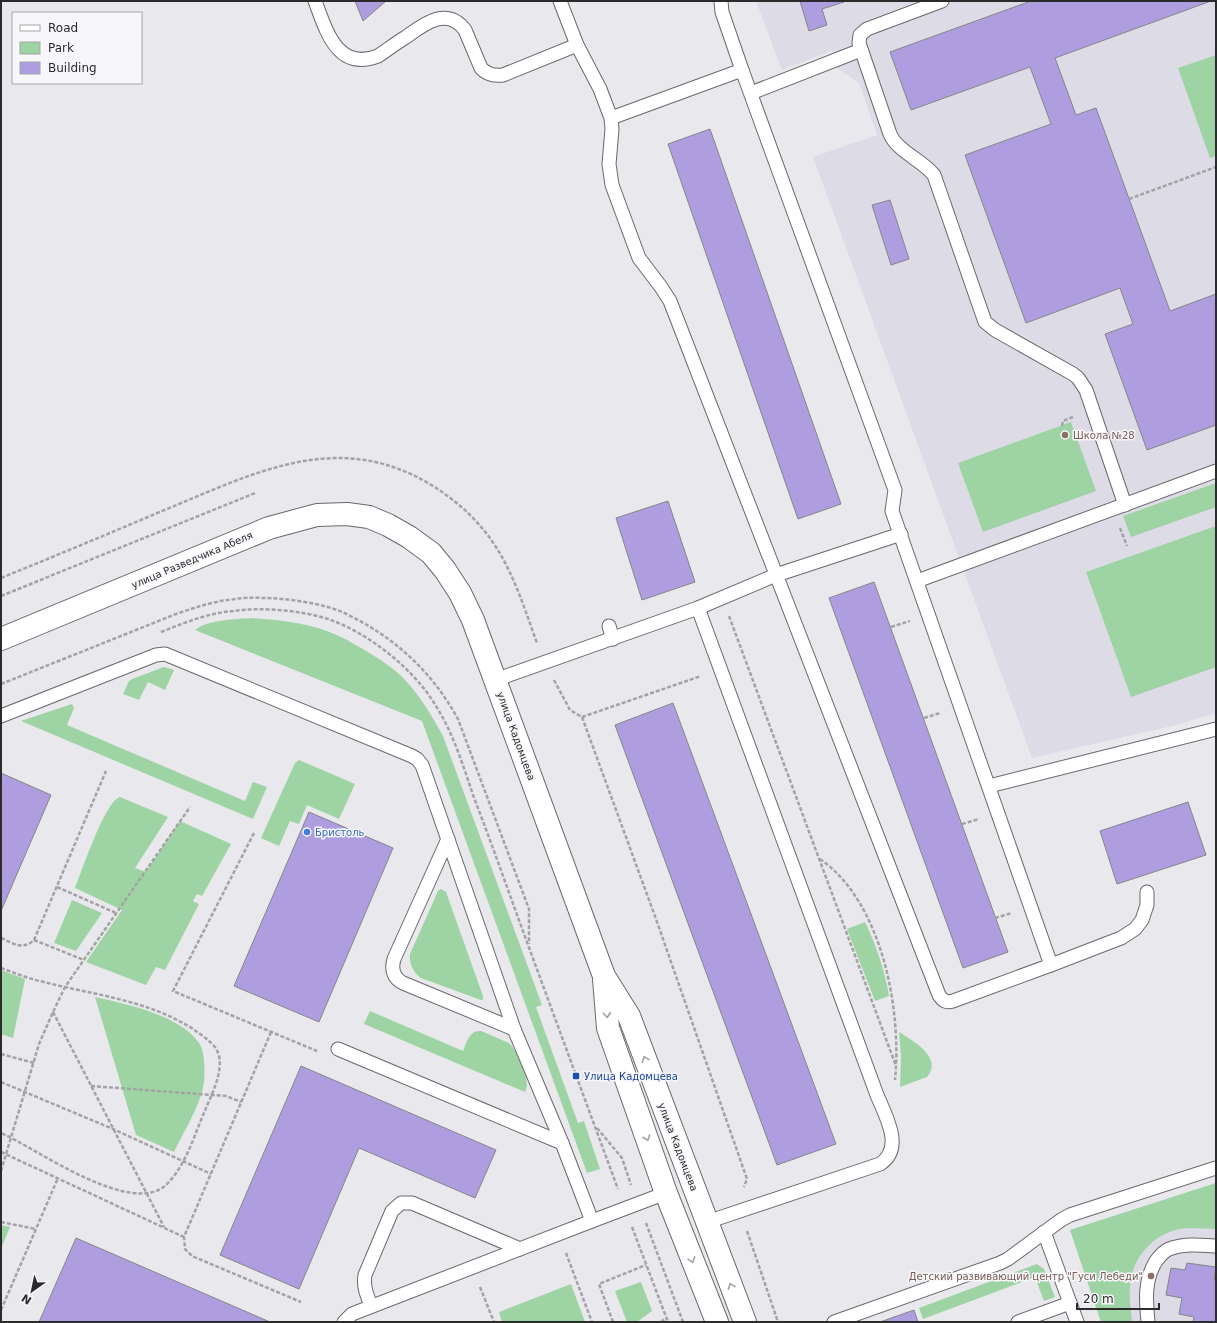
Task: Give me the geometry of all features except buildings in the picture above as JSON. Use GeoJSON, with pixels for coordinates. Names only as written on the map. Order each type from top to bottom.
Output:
{"type":"FeatureCollection","features":[{"type":"Feature","properties":{"kind":"street","name":"улица Разведчика Абеля"},"geometry":{"type":"LineString","coordinates":[[1,640],[269,528],[317,515],[347,514],[369,517],[388,525]]}},
{"type":"Feature","properties":{"kind":"street","name":"улица Кадомцева"},"geometry":{"type":"LineString","coordinates":[[388,525],[409,537],[431,553],[445,570],[460,593],[473,620],[604,976],[629,1016],[744,1322]]}},
{"type":"Feature","properties":{"kind":"street","name":"улица Кадомцева"},"geometry":{"type":"LineString","coordinates":[[604,976],[608,1028],[666,1193],[717,1322]]}},
{"type":"Feature","properties":{"kind":"lane"},"geometry":{"type":"LineString","coordinates":[[315,1],[333,44],[339,51],[358,60],[369,60],[378,56],[424,24],[437,18],[446,19],[461,25],[465,30],[481,68],[485,72],[498,76],[578,45]]}},
{"type":"Feature","properties":{"kind":"lane"},"geometry":{"type":"LineString","coordinates":[[560,1],[611,118],[612,129],[609,164],[612,184],[639,258],[662,287],[670,301],[939,995],[943,1000],[948,1002],[953,1001],[1121,938],[1135,929],[1142,920],[1147,905],[1147,892]]}},
{"type":"Feature","properties":{"kind":"lane"},"geometry":{"type":"LineString","coordinates":[[721,1],[722,12],[750,93],[894,490],[892,511],[1051,965]]}},
{"type":"Feature","properties":{"kind":"lane"},"geometry":{"type":"LineString","coordinates":[[942,1],[863,31],[858,39],[893,141],[931,171],[937,181],[985,322],[995,330],[1078,378],[1086,390],[1125,504]]}},
{"type":"Feature","properties":{"kind":"lane"},"geometry":{"type":"LineString","coordinates":[[750,93],[861,50]]}},
{"type":"Feature","properties":{"kind":"lane"},"geometry":{"type":"LineString","coordinates":[[611,118],[742,70]]}},
{"type":"Feature","properties":{"kind":"lane"},"geometry":{"type":"LineString","coordinates":[[917,581],[1216,471]]}},
{"type":"Feature","properties":{"kind":"lane"},"geometry":{"type":"LineString","coordinates":[[495,680],[698,608],[776,575],[900,534]]}},
{"type":"Feature","properties":{"kind":"lane"},"geometry":{"type":"LineString","coordinates":[[698,608],[878,1095],[893,1140],[890,1154],[886,1160],[880,1164],[707,1222]]}},
{"type":"Feature","properties":{"kind":"lane"},"geometry":{"type":"LineString","coordinates":[[609,626],[613,639]]}},
{"type":"Feature","properties":{"kind":"lane"},"geometry":{"type":"LineString","coordinates":[[1,716],[156,655],[165,654],[417,759],[422,765],[514,1029],[592,1221]]}},
{"type":"Feature","properties":{"kind":"lane"},"geometry":{"type":"LineString","coordinates":[[989,786],[1216,729]]}},
{"type":"Feature","properties":{"kind":"lane"},"geometry":{"type":"LineString","coordinates":[[448,839],[394,959],[392,971],[398,981],[514,1029]]}},
{"type":"Feature","properties":{"kind":"lane"},"geometry":{"type":"LineString","coordinates":[[338,1049],[562,1144]]}},
{"type":"Feature","properties":{"kind":"lane"},"geometry":{"type":"LineString","coordinates":[[834,1322],[1000,1263],[1008,1259],[1070,1214],[1216,1168]]}},
{"type":"Feature","properties":{"kind":"lane"},"geometry":{"type":"LineString","coordinates":[[344,1322],[352,1314],[666,1193]]}},
{"type":"Feature","properties":{"kind":"lane"},"geometry":{"type":"LineString","coordinates":[[372,1306],[365,1290],[365,1275],[392,1211],[401,1203],[412,1203],[520,1249]]}},
{"type":"Feature","properties":{"kind":"lane"},"geometry":{"type":"LineString","coordinates":[[1044,1232],[1077,1322]]}},
{"type":"Feature","properties":{"kind":"lane"},"geometry":{"type":"LineString","coordinates":[[1148,1322],[1146,1295],[1149,1277],[1153,1266],[1159,1257],[1168,1249],[1178,1246],[1216,1246]]}},
{"type":"Feature","properties":{"kind":"lane"},"geometry":{"type":"LineString","coordinates":[[1018,1322],[1070,1303]]}},
{"type":"Feature","properties":{"kind":"path"},"geometry":{"type":"LineString","coordinates":[[1129,199],[1216,167]]}},
{"type":"Feature","properties":{"kind":"path"},"geometry":{"type":"LineString","coordinates":[[1,596],[254,492]]}},
{"type":"Feature","properties":{"kind":"path"},"geometry":{"type":"LineString","coordinates":[[722,598],[896,1066]]}},
{"type":"Feature","properties":{"kind":"path"},"geometry":{"type":"LineString","coordinates":[[154,635],[202,617],[232,611],[263,610],[304,614],[328,620],[366,637],[408,671],[424,688],[446,725],[462,762],[534,963],[621,1196]]}},
{"type":"Feature","properties":{"kind":"path"},"geometry":{"type":"LineString","coordinates":[[582,717],[746,660]]}},
{"type":"Feature","properties":{"kind":"path"},"geometry":{"type":"LineString","coordinates":[[545,663],[570,710],[582,717],[656,919],[747,1179],[737,1200],[778,1322]]}},
{"type":"Feature","properties":{"kind":"path"},"geometry":{"type":"LineString","coordinates":[[1,939],[20,946],[28,945],[34,940],[106,771]]}},
{"type":"Feature","properties":{"kind":"path"},"geometry":{"type":"LineString","coordinates":[[1,1171],[40,1044],[65,987],[190,806]]}},
{"type":"Feature","properties":{"kind":"path"},"geometry":{"type":"LineString","coordinates":[[254,833],[173,991],[323,1054]]}},
{"type":"Feature","properties":{"kind":"path"},"geometry":{"type":"LineString","coordinates":[[819,858],[831,867],[850,889],[864,912],[882,952],[887,969],[891,988],[896,1066],[894,1089],[878,1095]]}},
{"type":"Feature","properties":{"kind":"path"},"geometry":{"type":"LineString","coordinates":[[57,887],[116,913]]}},
{"type":"Feature","properties":{"kind":"path"},"geometry":{"type":"LineString","coordinates":[[34,940],[84,960]]}},
{"type":"Feature","properties":{"kind":"path"},"geometry":{"type":"LineString","coordinates":[[1,968],[42,982],[147,1007],[175,1019],[197,1032],[215,1047],[219,1055],[220,1064],[219,1073],[211,1095],[183,1161],[162,1189],[146,1194],[122,1191],[88,1179],[57,1164],[1,1133]]}},
{"type":"Feature","properties":{"kind":"path"},"geometry":{"type":"LineString","coordinates":[[53,1012],[164,1227]]}},
{"type":"Feature","properties":{"kind":"path"},"geometry":{"type":"LineString","coordinates":[[271,1032],[184,1237],[185,1248],[192,1256],[302,1302]]}},
{"type":"Feature","properties":{"kind":"path"},"geometry":{"type":"LineString","coordinates":[[1,1054],[34,1064]]}},
{"type":"Feature","properties":{"kind":"path"},"geometry":{"type":"LineString","coordinates":[[1,1082],[113,1129],[211,1174]]}},
{"type":"Feature","properties":{"kind":"path"},"geometry":{"type":"LineString","coordinates":[[91,1086],[226,1096],[241,1102]]}},
{"type":"Feature","properties":{"kind":"path"},"geometry":{"type":"LineString","coordinates":[[595,1126],[622,1158],[634,1190]]}},
{"type":"Feature","properties":{"kind":"path"},"geometry":{"type":"LineString","coordinates":[[1,1152],[184,1237]]}},
{"type":"Feature","properties":{"kind":"path"},"geometry":{"type":"LineString","coordinates":[[1,1310],[58,1178]]}},
{"type":"Feature","properties":{"kind":"path"},"geometry":{"type":"LineString","coordinates":[[644,1217],[683,1322]]}},
{"type":"Feature","properties":{"kind":"path"},"geometry":{"type":"LineString","coordinates":[[1,1222],[36,1229]]}},
{"type":"Feature","properties":{"kind":"path"},"geometry":{"type":"LineString","coordinates":[[631,1226],[668,1322]]}},
{"type":"Feature","properties":{"kind":"path"},"geometry":{"type":"LineString","coordinates":[[566,1252],[592,1322]]}},
{"type":"Feature","properties":{"kind":"path"},"geometry":{"type":"LineString","coordinates":[[613,1322],[600,1284],[646,1265]]}},
{"type":"Feature","properties":{"kind":"path"},"geometry":{"type":"LineString","coordinates":[[480,1286],[494,1322]]}},
{"type":"Feature","properties":{"kind":"path"},"geometry":{"type":"LineString","coordinates":[[661,1322],[666,1318]]}},
{"type":"Feature","properties":{"kind":"shaded area","name":"Школа №28"},"geometry":{"type":"Polygon","coordinates":[[[756,1],[1216,1],[1216,713],[1176,725],[1032,758],[813,157],[877,135],[859,83],[837,68],[832,51],[782,70],[756,1]]]}},
{"type":"Feature","properties":{"kind":"shaded area","name":"Детский развивающий центр \"Гуси Лебеди\""},"geometry":{"type":"Polygon","coordinates":[[[1216,1183],[1216,1322],[1101,1322],[1070,1230],[1216,1183]]]}},
{"type":"Feature","properties":{"kind":"green space"},"geometry":{"type":"Polygon","coordinates":[[[1216,55],[1216,156],[1210,158],[1178,68],[1216,55]]]}},
{"type":"Feature","properties":{"kind":"green space"},"geometry":{"type":"Polygon","coordinates":[[[1071,422],[1096,491],[983,532],[958,463],[1071,422]]]}},
{"type":"Feature","properties":{"kind":"green space"},"geometry":{"type":"Polygon","coordinates":[[[1216,483],[1216,507],[1131,537],[1123,516],[1216,483]]]}},
{"type":"Feature","properties":{"kind":"green space"},"geometry":{"type":"Polygon","coordinates":[[[1216,526],[1216,667],[1131,697],[1086,572],[1216,526]]]}},
{"type":"Feature","properties":{"kind":"green space"},"geometry":{"type":"Polygon","coordinates":[[[252,618],[286,621],[308,625],[347,640],[398,673],[416,693],[430,714],[443,736],[542,1005],[536,1007],[578,1123],[584,1121],[600,1169],[587,1173],[422,721],[195,630],[206,624],[214,622],[252,618]]]}},
{"type":"Feature","properties":{"kind":"green space"},"geometry":{"type":"Polygon","coordinates":[[[164,667],[174,670],[165,690],[148,682],[139,700],[123,694],[129,681],[132,679],[164,667]]]}},
{"type":"Feature","properties":{"kind":"green space"},"geometry":{"type":"Polygon","coordinates":[[[72,704],[74,708],[67,725],[245,801],[253,782],[267,787],[253,819],[21,721],[72,704]]]}},
{"type":"Feature","properties":{"kind":"green space"},"geometry":{"type":"Polygon","coordinates":[[[299,760],[355,784],[339,819],[307,805],[299,824],[290,821],[279,846],[261,838],[295,763],[299,760]]]}},
{"type":"Feature","properties":{"kind":"green space"},"geometry":{"type":"Polygon","coordinates":[[[120,797],[168,817],[135,868],[146,872],[180,821],[231,844],[202,896],[197,894],[193,901],[199,904],[165,970],[156,967],[146,985],[86,962],[122,910],[75,888],[101,823],[114,801],[120,797]]]}},
{"type":"Feature","properties":{"kind":"green space"},"geometry":{"type":"Polygon","coordinates":[[[441,889],[446,892],[483,996],[483,999],[481,1000],[421,978],[411,964],[410,954],[438,891],[441,889]]]}},
{"type":"Feature","properties":{"kind":"green space"},"geometry":{"type":"Polygon","coordinates":[[[72,900],[102,913],[76,951],[54,943],[72,900]]]}},
{"type":"Feature","properties":{"kind":"green space"},"geometry":{"type":"Polygon","coordinates":[[[865,922],[880,958],[889,996],[875,1001],[847,929],[865,922]]]}},
{"type":"Feature","properties":{"kind":"green space"},"geometry":{"type":"Polygon","coordinates":[[[1,970],[25,979],[13,1038],[1,1034],[1,970]]]}},
{"type":"Feature","properties":{"kind":"green space"},"geometry":{"type":"Polygon","coordinates":[[[95,997],[137,1007],[166,1018],[190,1033],[199,1043],[203,1056],[204,1067],[204,1082],[202,1091],[192,1118],[174,1152],[136,1135],[95,997]]]}},
{"type":"Feature","properties":{"kind":"green space"},"geometry":{"type":"Polygon","coordinates":[[[370,1011],[463,1051],[469,1037],[477,1031],[481,1031],[509,1043],[523,1065],[527,1086],[525,1092],[364,1024],[370,1011]]]}},
{"type":"Feature","properties":{"kind":"green space"},"geometry":{"type":"Polygon","coordinates":[[[899,1032],[924,1050],[932,1063],[931,1070],[927,1077],[900,1087],[901,1056],[899,1032]]]}},
{"type":"Feature","properties":{"kind":"green space"},"geometry":{"type":"Polygon","coordinates":[[[1216,1183],[1216,1229],[1191,1228],[1176,1230],[1167,1233],[1150,1244],[1138,1259],[1131,1278],[1130,1296],[1132,1322],[1101,1322],[1070,1230],[1216,1183]]]}},
{"type":"Feature","properties":{"kind":"green space"},"geometry":{"type":"Polygon","coordinates":[[[1,1225],[10,1227],[1,1249],[1,1225]]]}},
{"type":"Feature","properties":{"kind":"green space"},"geometry":{"type":"Polygon","coordinates":[[[1037,1264],[1044,1269],[1055,1297],[1044,1301],[1035,1277],[923,1319],[919,1308],[1037,1264]]]}},
{"type":"Feature","properties":{"kind":"green space"},"geometry":{"type":"Polygon","coordinates":[[[641,1282],[652,1311],[637,1322],[627,1322],[615,1291],[641,1282]]]}},
{"type":"Feature","properties":{"kind":"green space"},"geometry":{"type":"Polygon","coordinates":[[[571,1284],[585,1322],[502,1322],[499,1312],[571,1284]]]}},
{"type":"Feature","properties":{"kind":"place","name":"Школа №28"},"geometry":{"type":"Point","coordinates":[1065,435]}},
{"type":"Feature","properties":{"kind":"place","name":"Бристоль"},"geometry":{"type":"Point","coordinates":[307,832]}},
{"type":"Feature","properties":{"kind":"place","name":"Улица Кадомцева"},"geometry":{"type":"Point","coordinates":[576,1076]}},
{"type":"Feature","properties":{"kind":"place","name":"Детский развивающий центр \"Гуси Лебеди\""},"geometry":{"type":"Point","coordinates":[1151,1276]}}]}
